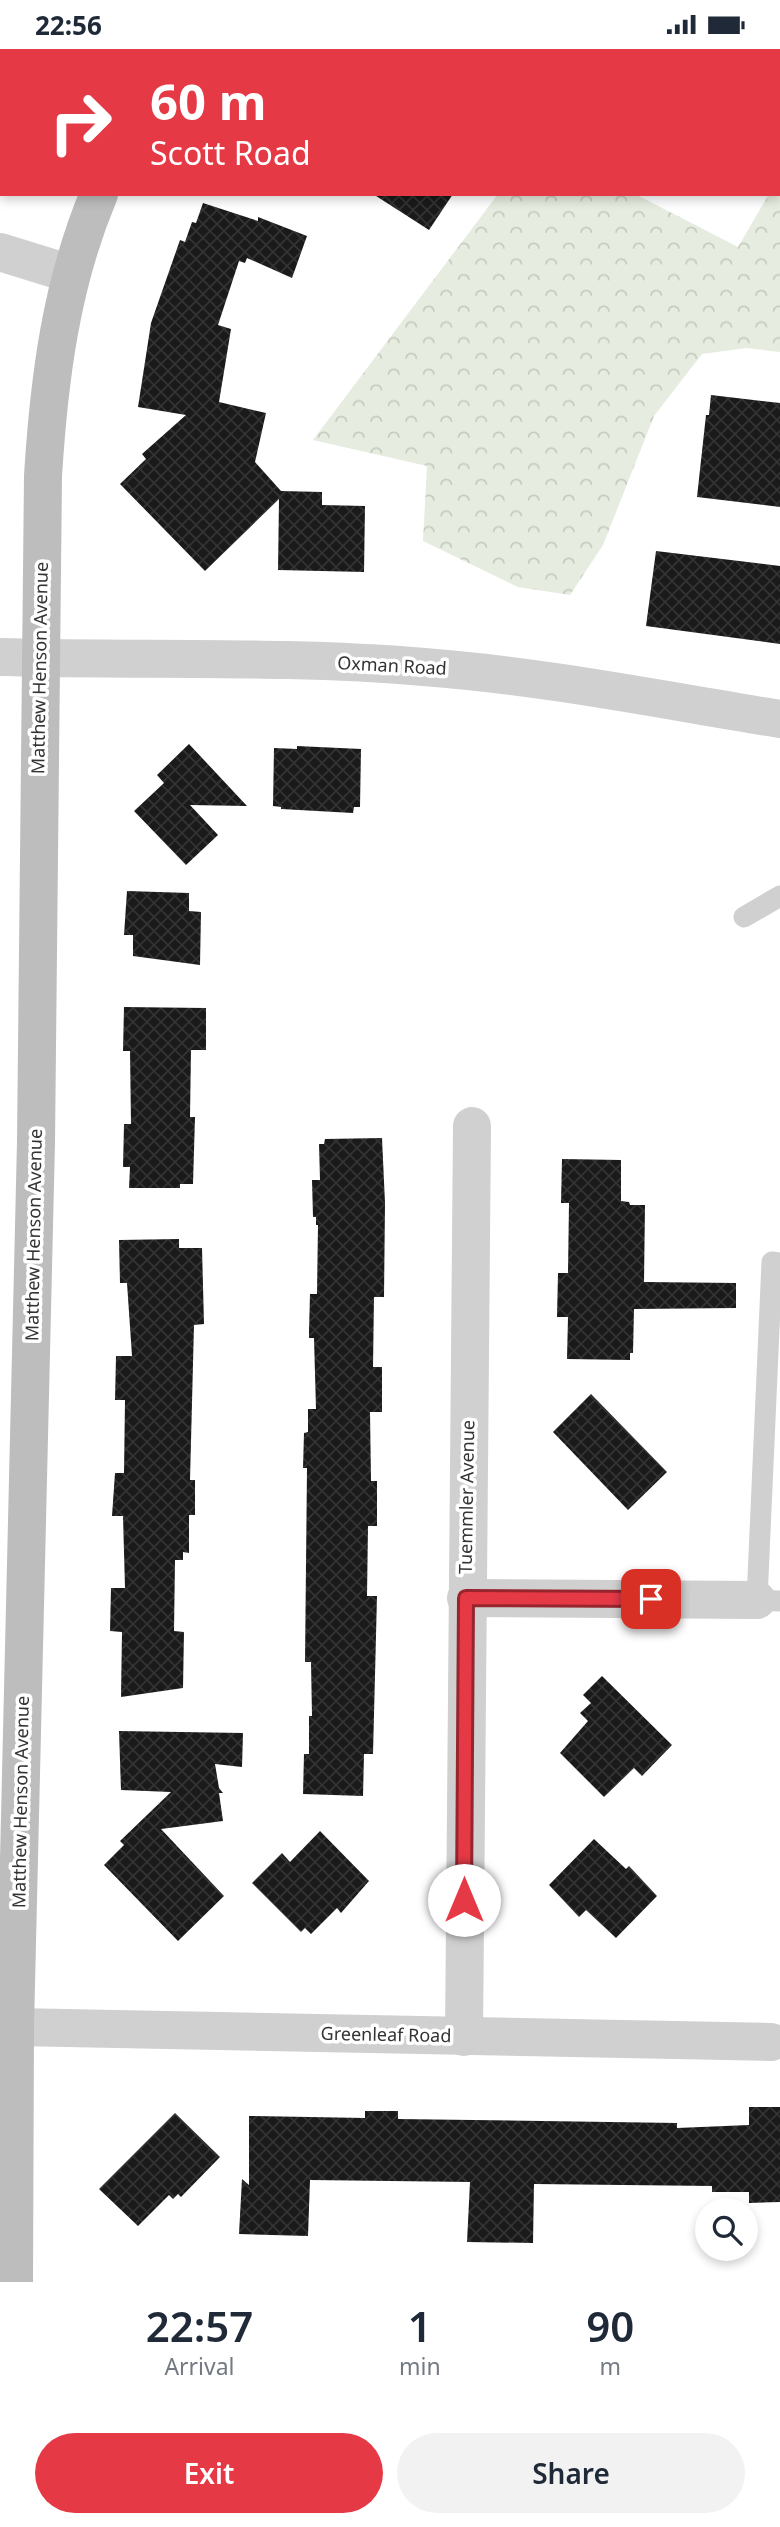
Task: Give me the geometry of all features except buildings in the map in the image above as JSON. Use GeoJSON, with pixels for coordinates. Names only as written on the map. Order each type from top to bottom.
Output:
{"type":"FeatureCollection","features":[{"type":"Feature","properties":{"kind":"street","name":"Matthew Henson Avenue"},"geometry":{"type":"LineString","coordinates":[[14,2282],[8,2027],[36,1142],[41,535],[47,418],[56,339],[71,274],[98,196]]}},
{"type":"Feature","properties":{"kind":"street"},"geometry":{"type":"LineString","coordinates":[[0,252],[71,274]]}},
{"type":"Feature","properties":{"kind":"street","name":"Oxman Road"},"geometry":{"type":"LineString","coordinates":[[0,657],[241,660],[430,667],[557,683],[780,719]]}},
{"type":"Feature","properties":{"kind":"street","name":"Tuemmler Avenue"},"geometry":{"type":"LineString","coordinates":[[464,2037],[472,1126]]}},
{"type":"Feature","properties":{"kind":"street"},"geometry":{"type":"LineString","coordinates":[[466,1598],[768,1600]]}},
{"type":"Feature","properties":{"kind":"street","name":"Greenleaf Road"},"geometry":{"type":"LineString","coordinates":[[8,2027],[771,2042]]}},
{"type":"Feature","properties":{"kind":"lane"},"geometry":{"type":"LineString","coordinates":[[744,917],[780,896]]}},
{"type":"Feature","properties":{"kind":"lane"},"geometry":{"type":"LineString","coordinates":[[768,1600],[772,1262],[780,1262]]}},
{"type":"Feature","properties":{"kind":"green space"},"geometry":{"type":"Polygon","coordinates":[[[496,196],[639,196],[738,247],[768,196],[780,196],[780,352],[746,348],[702,354],[654,416],[603,545],[570,595],[518,587],[423,541],[427,466],[313,440],[496,196]]]}},
{"type":"Feature","properties":{"kind":"route"},"geometry":{"type":"LineString","coordinates":[[464,1900],[466,1598],[651,1599]]}}]}
